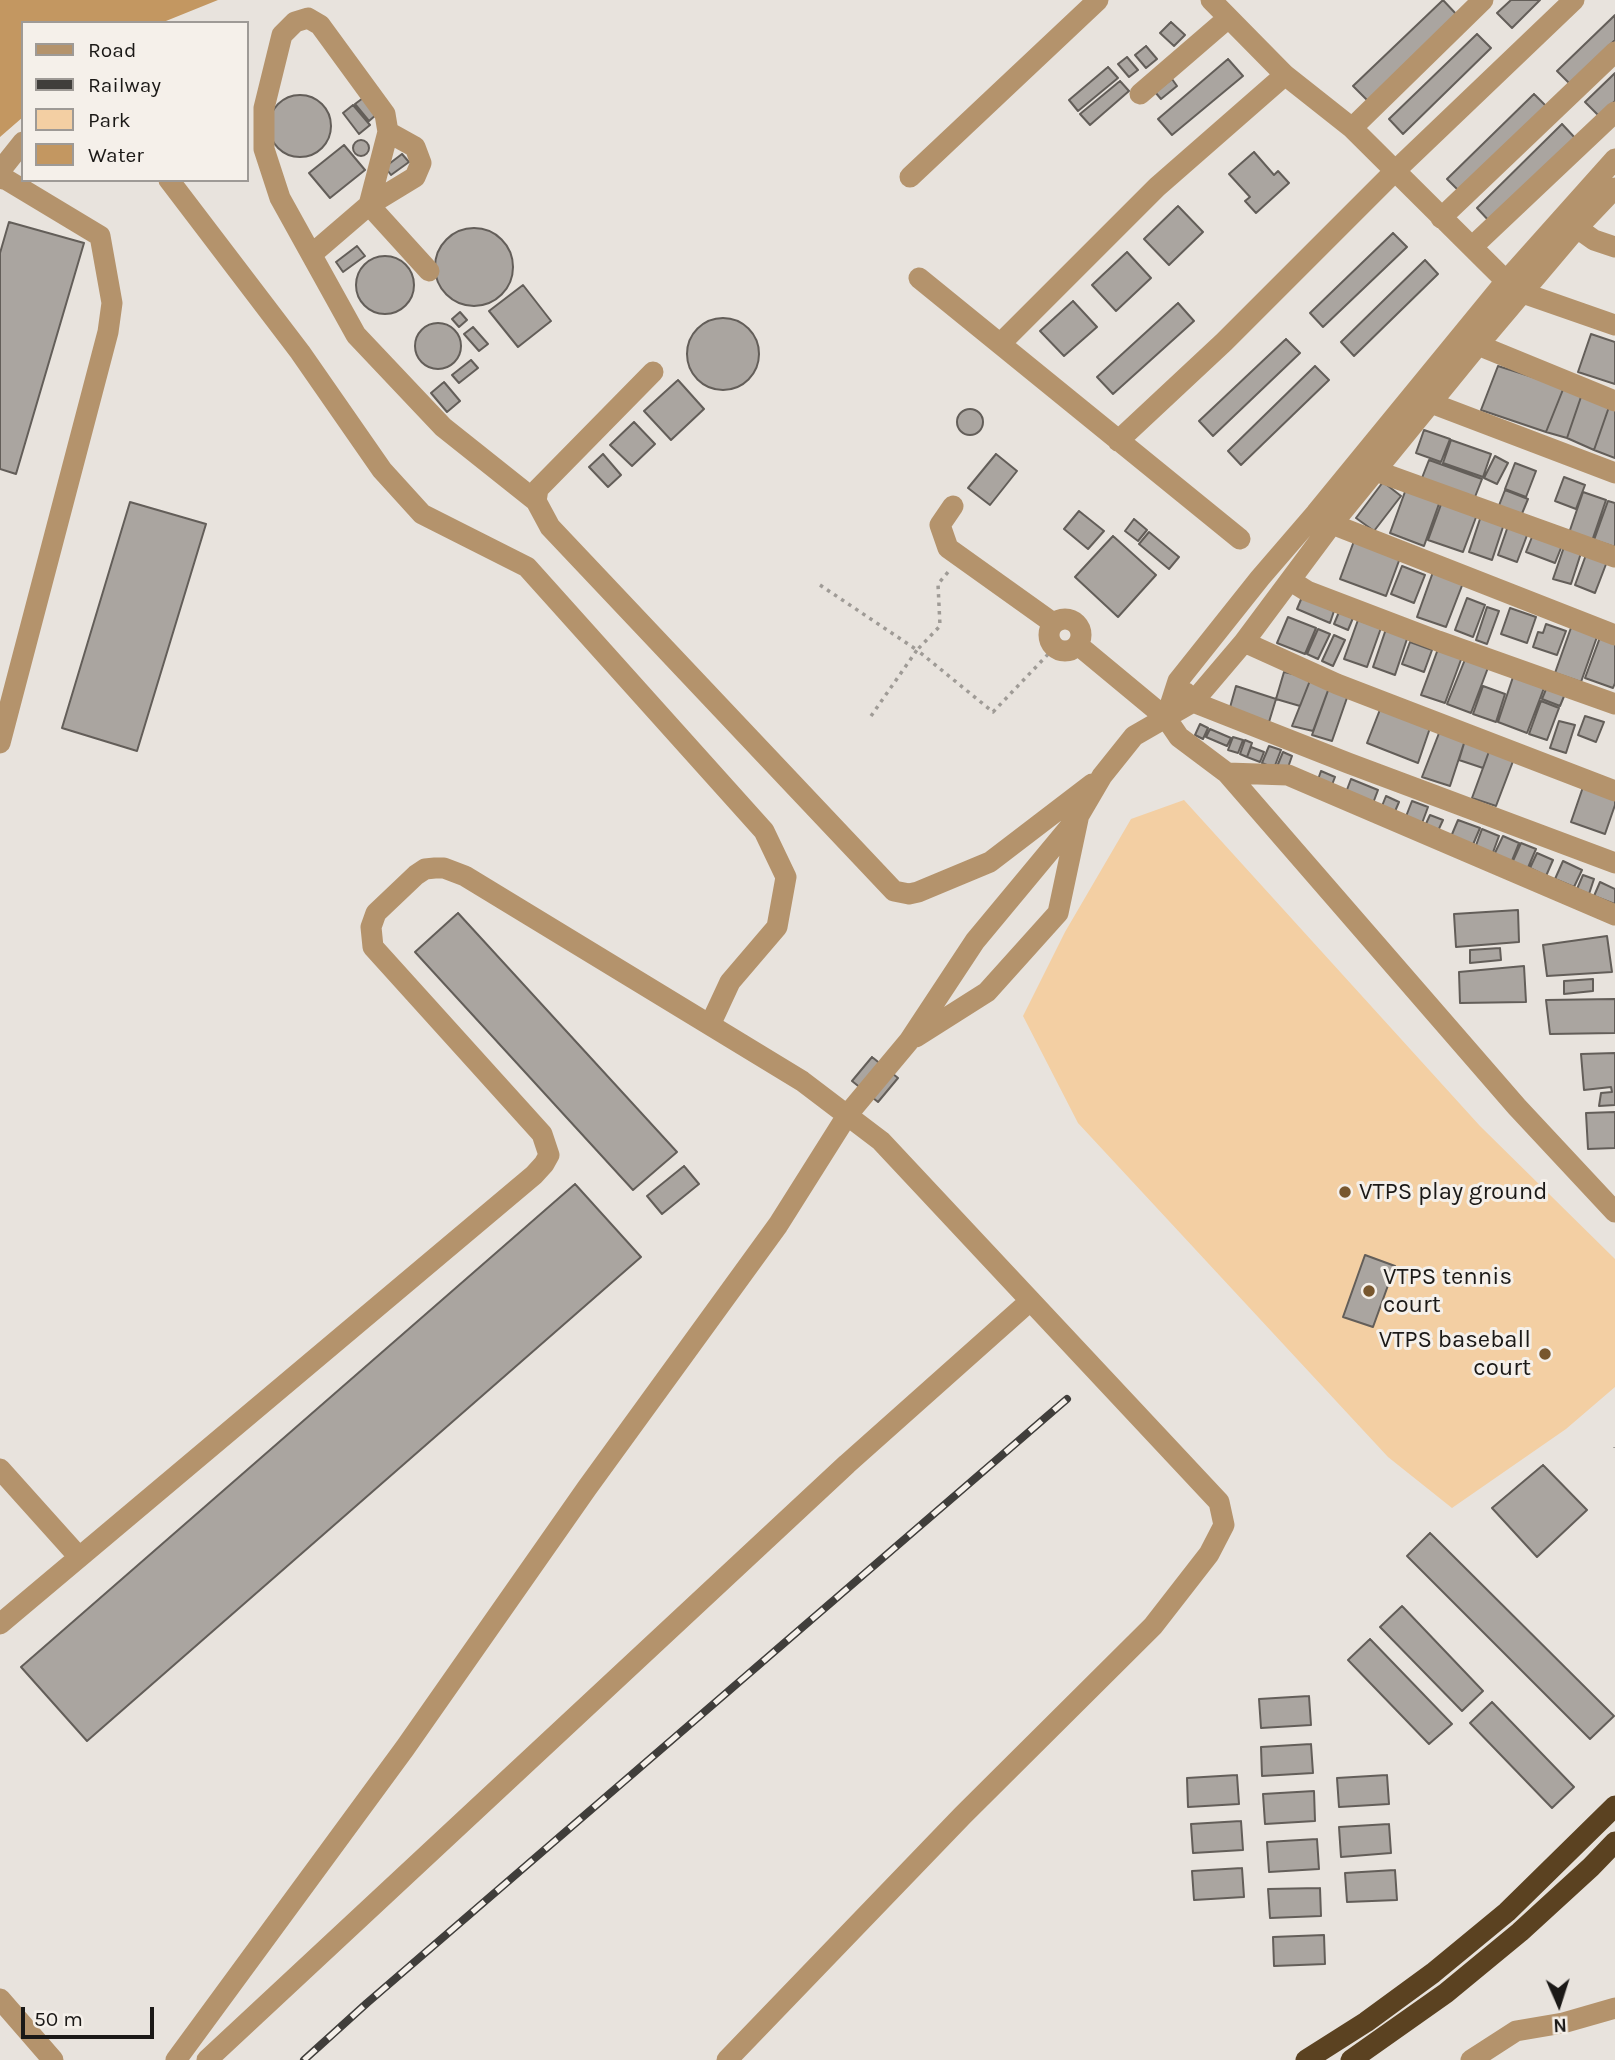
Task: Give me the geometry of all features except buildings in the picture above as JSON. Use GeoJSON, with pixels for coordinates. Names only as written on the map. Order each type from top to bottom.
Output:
{"type":"FeatureCollection","features":[{"type":"Feature","properties":{"kind":"highway"},"geometry":{"type":"LineString","coordinates":[[1307,2060],[1399,1997],[1496,1921],[1615,1806]]}},
{"type":"Feature","properties":{"kind":"highway"},"geometry":{"type":"LineString","coordinates":[[1351,2060],[1457,1984],[1520,1932],[1615,1842]]}},
{"type":"Feature","properties":{"kind":"street"},"geometry":{"type":"LineString","coordinates":[[909,177],[1098,0]]}},
{"type":"Feature","properties":{"kind":"street"},"geometry":{"type":"LineString","coordinates":[[1211,0],[1285,75],[1352,128],[1514,287],[1615,324]]}},
{"type":"Feature","properties":{"kind":"street"},"geometry":{"type":"LineString","coordinates":[[1352,128],[1483,0]]}},
{"type":"Feature","properties":{"kind":"street"},"geometry":{"type":"LineString","coordinates":[[1118,441],[1224,342],[1395,171],[1574,0]]}},
{"type":"Feature","properties":{"kind":"street"},"geometry":{"type":"LineString","coordinates":[[369,205],[388,132],[385,114],[320,25],[308,18],[295,22],[282,35],[274,60],[264,108],[264,149],[280,198],[356,335],[443,427],[536,501],[550,527],[894,891],[909,894],[918,892],[990,862],[1102,776]]}},
{"type":"Feature","properties":{"kind":"street"},"geometry":{"type":"LineString","coordinates":[[1140,93],[1227,19]]}},
{"type":"Feature","properties":{"kind":"street"},"geometry":{"type":"LineString","coordinates":[[1441,218],[1615,52]]}},
{"type":"Feature","properties":{"kind":"street"},"geometry":{"type":"LineString","coordinates":[[1000,344],[1157,187],[1285,75]]}},
{"type":"Feature","properties":{"kind":"street"},"geometry":{"type":"LineString","coordinates":[[1472,247],[1615,112]]}},
{"type":"Feature","properties":{"kind":"street"},"geometry":{"type":"LineString","coordinates":[[312,254],[369,205],[415,177],[421,163],[415,147],[388,132]]}},
{"type":"Feature","properties":{"kind":"street"},"geometry":{"type":"LineString","coordinates":[[0,171],[21,145]]}},
{"type":"Feature","properties":{"kind":"street"},"geometry":{"type":"LineString","coordinates":[[176,2060],[405,1748],[587,1488],[778,1225],[848,1114],[909,1041],[975,941],[1078,817],[1102,776],[1134,736],[1193,702],[1244,642],[1291,581],[1324,519],[1611,168]]}},
{"type":"Feature","properties":{"kind":"street"},"geometry":{"type":"LineString","coordinates":[[0,178],[100,236],[112,303],[108,332],[0,743]]}},
{"type":"Feature","properties":{"kind":"street"},"geometry":{"type":"LineString","coordinates":[[171,182],[300,352],[382,470],[422,514],[527,567],[764,831],[786,877],[777,928],[730,982],[710,1025]]}},
{"type":"Feature","properties":{"kind":"street"},"geometry":{"type":"LineString","coordinates":[[1166,719],[1178,681],[1260,578],[1376,471],[1478,345],[1514,287],[1615,188]]}},
{"type":"Feature","properties":{"kind":"street"},"geometry":{"type":"LineString","coordinates":[[369,205],[429,271]]}},
{"type":"Feature","properties":{"kind":"street"},"geometry":{"type":"LineString","coordinates":[[1577,228],[1594,240],[1615,247]]}},
{"type":"Feature","properties":{"kind":"street"},"geometry":{"type":"LineString","coordinates":[[919,278],[1240,539]]}},
{"type":"Feature","properties":{"kind":"street"},"geometry":{"type":"LineString","coordinates":[[1478,345],[1615,401]]}},
{"type":"Feature","properties":{"kind":"street"},"geometry":{"type":"LineString","coordinates":[[536,501],[538,489],[653,372]]}},
{"type":"Feature","properties":{"kind":"street"},"geometry":{"type":"LineString","coordinates":[[1431,403],[1615,473]]}},
{"type":"Feature","properties":{"kind":"street"},"geometry":{"type":"LineString","coordinates":[[1376,471],[1615,557]]}},
{"type":"Feature","properties":{"kind":"street"},"geometry":{"type":"LineString","coordinates":[[953,506],[940,525],[948,548],[1053,624]]}},
{"type":"Feature","properties":{"kind":"street"},"geometry":{"type":"LineString","coordinates":[[1324,519],[1615,635]]}},
{"type":"Feature","properties":{"kind":"street"},"geometry":{"type":"LineString","coordinates":[[1291,581],[1307,591],[1615,704]]}},
{"type":"Feature","properties":{"kind":"street"},"geometry":{"type":"LineString","coordinates":[[1063,618],[1077,624],[1081,634],[1078,645],[1069,650],[1055,647],[1048,633],[1053,624],[1063,618]]}},
{"type":"Feature","properties":{"kind":"street"},"geometry":{"type":"LineString","coordinates":[[1244,642],[1337,684],[1615,791]]}},
{"type":"Feature","properties":{"kind":"street"},"geometry":{"type":"LineString","coordinates":[[1078,645],[1166,719],[1179,737],[1227,773],[1517,1107],[1615,1212]]}},
{"type":"Feature","properties":{"kind":"street"},"geometry":{"type":"LineString","coordinates":[[1178,681],[1193,702],[1615,863]]}},
{"type":"Feature","properties":{"kind":"street"},"geometry":{"type":"LineString","coordinates":[[1227,773],[1288,775],[1615,915]]}},
{"type":"Feature","properties":{"kind":"street"},"geometry":{"type":"LineString","coordinates":[[909,1041],[987,992],[1058,913],[1078,817]]}},
{"type":"Feature","properties":{"kind":"street"},"geometry":{"type":"LineString","coordinates":[[0,1624],[534,1175],[549,1155],[542,1135],[373,947],[371,927],[376,913],[416,875],[435,867],[465,876],[802,1081],[881,1141],[1219,1502],[1224,1525],[1209,1555],[1153,1626],[962,1815],[727,2060]]}},
{"type":"Feature","properties":{"kind":"street"},"geometry":{"type":"LineString","coordinates":[[207,2060],[847,1464],[1030,1301]]}},
{"type":"Feature","properties":{"kind":"street"},"geometry":{"type":"LineString","coordinates":[[0,1469],[79,1558]]}},
{"type":"Feature","properties":{"kind":"street"},"geometry":{"type":"LineString","coordinates":[[0,1999],[53,2060]]}},
{"type":"Feature","properties":{"kind":"street"},"geometry":{"type":"LineString","coordinates":[[1472,2060],[1516,2031],[1563,2023],[1615,2008]]}},
{"type":"Feature","properties":{"kind":"path"},"geometry":{"type":"LineString","coordinates":[[871,716],[918,650],[940,626],[938,584],[960,558]]}},
{"type":"Feature","properties":{"kind":"path"},"geometry":{"type":"LineString","coordinates":[[820,585],[918,650],[993,712],[1055,647]]}},
{"type":"Feature","properties":{"kind":"green space","name":"VTPS play ground"},"geometry":{"type":"Polygon","coordinates":[[[1184,800],[1480,1126],[1615,1259],[1615,1387],[1566,1429],[1452,1508],[1388,1457],[1078,1123],[1023,1016],[1065,932],[1131,819],[1184,800]]]}},
{"type":"Feature","properties":{"kind":"water"},"geometry":{"type":"Polygon","coordinates":[[[0,0],[218,0],[166,21],[21,21],[21,119],[0,137],[0,0]]]}},
{"type":"Feature","properties":{"kind":"railway"},"geometry":{"type":"LineString","coordinates":[[304,2060],[1067,1399]]}},
{"type":"Feature","properties":{"kind":"place","name":"VTPS play ground"},"geometry":{"type":"Point","coordinates":[1345,1192]}},
{"type":"Feature","properties":{"kind":"place","name":"VTPS tennis court"},"geometry":{"type":"Point","coordinates":[1369,1291]}},
{"type":"Feature","properties":{"kind":"place","name":"VTPS baseball court"},"geometry":{"type":"Point","coordinates":[1545,1354]}}]}
